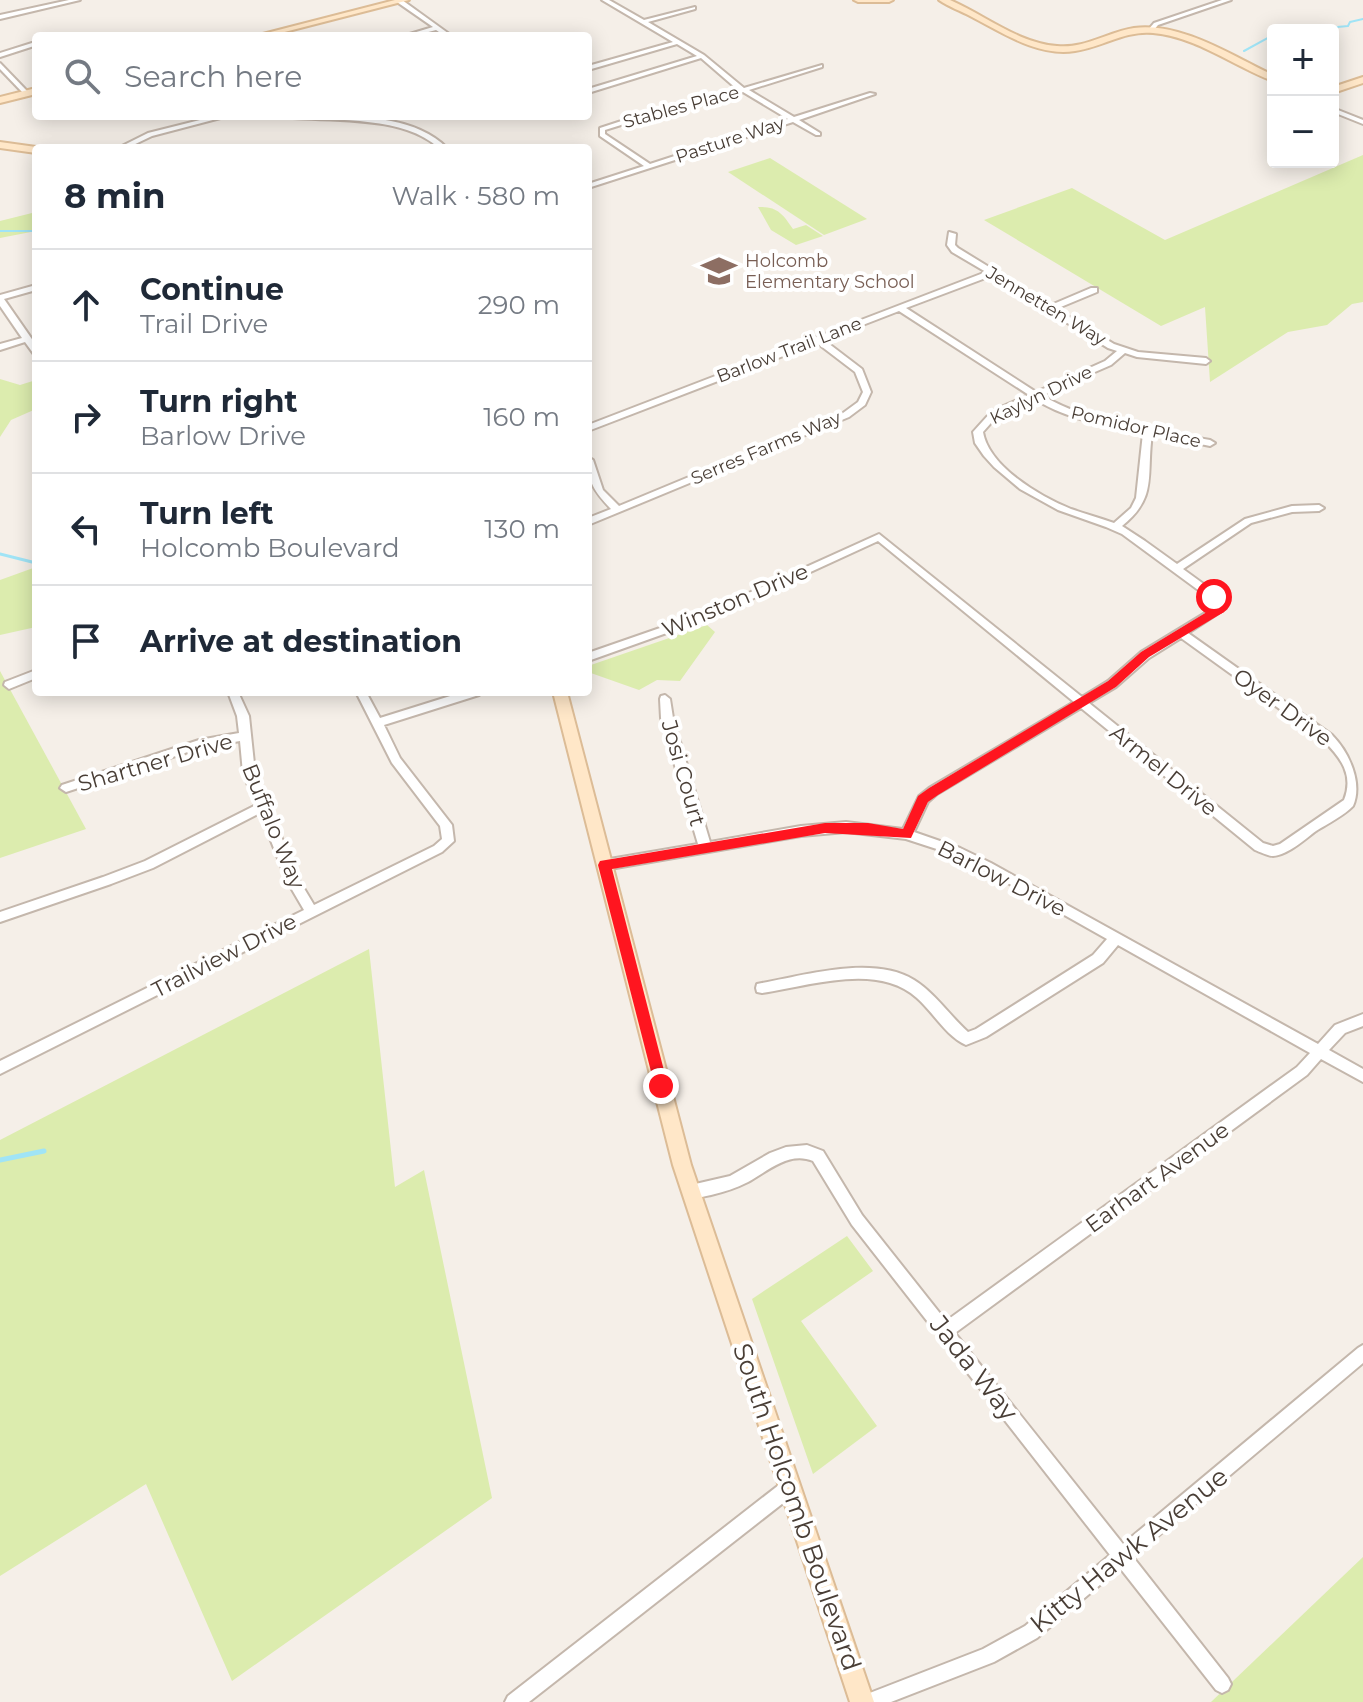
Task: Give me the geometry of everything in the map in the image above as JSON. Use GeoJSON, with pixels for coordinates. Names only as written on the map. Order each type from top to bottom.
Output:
{"type":"FeatureCollection","features":[{"type":"Feature","properties":{"kind":"street"},"geometry":{"type":"LineString","coordinates":[[0,17],[77,0]]}},
{"type":"Feature","properties":{"kind":"street"},"geometry":{"type":"LineString","coordinates":[[605,0],[702,56],[743,90],[818,134]]}},
{"type":"Feature","properties":{"kind":"street"},"geometry":{"type":"LineString","coordinates":[[858,0],[889,0]]}},
{"type":"Feature","properties":{"kind":"street"},"geometry":{"type":"LineString","coordinates":[[943,0],[1033,43],[1054,49],[1079,48],[1131,32],[1151,30],[1177,36],[1267,75]]}},
{"type":"Feature","properties":{"kind":"street"},"geometry":{"type":"LineString","coordinates":[[1151,30],[1156,24],[1228,0]]}},
{"type":"Feature","properties":{"kind":"street"},"geometry":{"type":"LineString","coordinates":[[275,32],[402,1],[443,32]]}},
{"type":"Feature","properties":{"kind":"street"},"geometry":{"type":"LineString","coordinates":[[643,22],[693,8]]}},
{"type":"Feature","properties":{"kind":"street"},"geometry":{"type":"LineString","coordinates":[[422,32],[437,28]]}},
{"type":"Feature","properties":{"kind":"street"},"geometry":{"type":"LineString","coordinates":[[592,67],[678,42]]}},
{"type":"Feature","properties":{"kind":"street"},"geometry":{"type":"LineString","coordinates":[[0,55],[32,45]]}},
{"type":"Feature","properties":{"kind":"street"},"geometry":{"type":"LineString","coordinates":[[592,90],[702,56]]}},
{"type":"Feature","properties":{"kind":"street"},"geometry":{"type":"LineString","coordinates":[[0,65],[31,92]]}},
{"type":"Feature","properties":{"kind":"street","name":"Stables Place"},"geometry":{"type":"LineString","coordinates":[[649,166],[602,135],[602,129],[820,66]]}},
{"type":"Feature","properties":{"kind":"street"},"geometry":{"type":"LineString","coordinates":[[1339,88],[1363,80]]}},
{"type":"Feature","properties":{"kind":"street"},"geometry":{"type":"LineString","coordinates":[[0,100],[31,92]]}},
{"type":"Feature","properties":{"kind":"street","name":"Pasture Way"},"geometry":{"type":"LineString","coordinates":[[592,185],[872,94]]}},
{"type":"Feature","properties":{"kind":"street"},"geometry":{"type":"LineString","coordinates":[[1339,112],[1363,122]]}},
{"type":"Feature","properties":{"kind":"street"},"geometry":{"type":"LineString","coordinates":[[130,144],[150,134],[208,120]]}},
{"type":"Feature","properties":{"kind":"street"},"geometry":{"type":"LineString","coordinates":[[332,120],[411,128],[439,144]]}},
{"type":"Feature","properties":{"kind":"street"},"geometry":{"type":"LineString","coordinates":[[0,145],[32,149]]}},
{"type":"Feature","properties":{"kind":"street","name":"Jennetten Way"},"geometry":{"type":"LineString","coordinates":[[952,234],[951,245],[955,250],[1122,351],[1206,361]]}},
{"type":"Feature","properties":{"kind":"street","name":"Barlow Trail Lane"},"geometry":{"type":"LineString","coordinates":[[592,426],[991,273]]}},
{"type":"Feature","properties":{"kind":"street"},"geometry":{"type":"LineString","coordinates":[[32,288],[0,299],[32,346]]}},
{"type":"Feature","properties":{"kind":"street"},"geometry":{"type":"LineString","coordinates":[[1049,309],[1094,290]]}},
{"type":"Feature","properties":{"kind":"street","name":"Pomidor Place"},"geometry":{"type":"LineString","coordinates":[[900,308],[1034,396],[1072,415],[1210,443]]}},
{"type":"Feature","properties":{"kind":"street"},"geometry":{"type":"LineString","coordinates":[[0,347],[27,339]]}},
{"type":"Feature","properties":{"kind":"street","name":"Serres Farms Way"},"geometry":{"type":"LineString","coordinates":[[592,520],[846,415],[862,403],[867,392],[859,371],[818,339]]}},
{"type":"Feature","properties":{"kind":"street","name":"Kaylyn Drive"},"geometry":{"type":"LineString","coordinates":[[1122,351],[1108,363],[987,419],[978,432],[977,440],[983,452],[1048,502],[1115,527],[1178,568],[1221,603],[1218,611],[1181,633]]}},
{"type":"Feature","properties":{"kind":"street"},"geometry":{"type":"LineString","coordinates":[[1115,527],[1142,498],[1143,456],[1148,431]]}},
{"type":"Feature","properties":{"kind":"street"},"geometry":{"type":"LineString","coordinates":[[592,471],[599,491],[618,510]]}},
{"type":"Feature","properties":{"kind":"street"},"geometry":{"type":"LineString","coordinates":[[1178,568],[1248,521],[1292,509],[1319,508]]}},
{"type":"Feature","properties":{"kind":"street","name":"Armel Drive"},"geometry":{"type":"LineString","coordinates":[[879,537],[1259,847],[1273,851]]}},
{"type":"Feature","properties":{"kind":"street","name":"Winston Drive"},"geometry":{"type":"LineString","coordinates":[[592,656],[705,616],[879,537]]}},
{"type":"Feature","properties":{"kind":"street"},"geometry":{"type":"LineString","coordinates":[[907,834],[923,799],[933,791],[1084,702],[1112,684],[1145,655],[1181,633]]}},
{"type":"Feature","properties":{"kind":"street","name":"Oyer Drive"},"geometry":{"type":"LineString","coordinates":[[1181,633],[1328,738],[1347,756],[1354,769],[1355,793],[1349,803],[1284,847],[1273,851]]}},
{"type":"Feature","properties":{"kind":"street"},"geometry":{"type":"LineString","coordinates":[[9,685],[32,676]]}},
{"type":"Feature","properties":{"kind":"street","name":"Buffalo Way"},"geometry":{"type":"LineString","coordinates":[[235,696],[243,716],[246,763],[293,881],[311,912]]}},
{"type":"Feature","properties":{"kind":"street"},"geometry":{"type":"LineString","coordinates":[[363,696],[377,723],[462,696]]}},
{"type":"Feature","properties":{"kind":"street","name":"South Holcomb Boulevard"},"geometry":{"type":"LineString","coordinates":[[561,696],[673,1134],[862,1702]]}},
{"type":"Feature","properties":{"kind":"street","name":"Josi Court"},"geometry":{"type":"LineString","coordinates":[[665,699],[667,718],[705,847]]}},
{"type":"Feature","properties":{"kind":"street","name":"Trailview Drive"},"geometry":{"type":"LineString","coordinates":[[0,1068],[448,841],[446,825],[396,760],[377,723]]}},
{"type":"Feature","properties":{"kind":"street","name":"Shartner Drive"},"geometry":{"type":"LineString","coordinates":[[66,788],[199,744],[245,736]]}},
{"type":"Feature","properties":{"kind":"street"},"geometry":{"type":"LineString","coordinates":[[0,917],[137,869],[169,855],[230,820],[263,807]]}},
{"type":"Feature","properties":{"kind":"street","name":"Barlow Drive"},"geometry":{"type":"LineString","coordinates":[[604,865],[825,828],[868,828],[907,834],[956,851],[987,866],[1363,1076]]}},
{"type":"Feature","properties":{"kind":"street"},"geometry":{"type":"LineString","coordinates":[[762,988],[860,974],[894,975],[917,990],[966,1039],[981,1033],[1098,959],[1116,938]]}},
{"type":"Feature","properties":{"kind":"street","name":"Earhart Avenue"},"geometry":{"type":"LineString","coordinates":[[945,1331],[1302,1071],[1340,1029],[1363,1020]]}},
{"type":"Feature","properties":{"kind":"street","name":"Jada Way"},"geometry":{"type":"LineString","coordinates":[[691,1192],[738,1180],[796,1150],[809,1151],[826,1166],[857,1220],[1222,1684]]}},
{"type":"Feature","properties":{"kind":"street","name":"Kitty Hawk Avenue"},"geometry":{"type":"LineString","coordinates":[[868,1702],[988,1656],[1050,1619],[1363,1353]]}},
{"type":"Feature","properties":{"kind":"street"},"geometry":{"type":"LineString","coordinates":[[514,1702],[790,1487]]}},
{"type":"Feature","properties":{"kind":"green space"},"geometry":{"type":"Polygon","coordinates":[[[1363,155],[1363,302],[1352,304],[1327,325],[1288,332],[1210,382],[1205,307],[1161,326],[984,220],[1072,188],[1165,240],[1333,168],[1339,168],[1363,155]]]}},
{"type":"Feature","properties":{"kind":"green space"},"geometry":{"type":"Polygon","coordinates":[[[770,158],[867,219],[824,235],[728,172],[770,158]]]}},
{"type":"Feature","properties":{"kind":"green space"},"geometry":{"type":"Polygon","coordinates":[[[758,207],[779,212],[793,229],[806,225],[823,236],[796,245],[771,230],[758,207]]]}},
{"type":"Feature","properties":{"kind":"green space"},"geometry":{"type":"Polygon","coordinates":[[[32,213],[32,232],[0,238],[0,221],[32,213]]]}},
{"type":"Feature","properties":{"kind":"green space"},"geometry":{"type":"Polygon","coordinates":[[[0,379],[20,385],[32,381],[32,411],[11,420],[0,437],[0,379]]]}},
{"type":"Feature","properties":{"kind":"green space"},"geometry":{"type":"Polygon","coordinates":[[[32,568],[32,628],[0,635],[0,580],[32,568]]]}},
{"type":"Feature","properties":{"kind":"green space"},"geometry":{"type":"Polygon","coordinates":[[[707,625],[715,632],[680,681],[657,680],[639,690],[592,673],[592,665],[707,625]]]}},
{"type":"Feature","properties":{"kind":"green space"},"geometry":{"type":"Polygon","coordinates":[[[0,671],[86,829],[0,858],[0,671]]]}},
{"type":"Feature","properties":{"kind":"green space"},"geometry":{"type":"Polygon","coordinates":[[[369,949],[395,1187],[424,1170],[492,1498],[232,1681],[146,1484],[0,1576],[0,1140],[369,949]]]}},
{"type":"Feature","properties":{"kind":"green space"},"geometry":{"type":"Polygon","coordinates":[[[847,1236],[873,1271],[801,1321],[877,1426],[813,1474],[752,1299],[847,1236]]]}},
{"type":"Feature","properties":{"kind":"green space"},"geometry":{"type":"Polygon","coordinates":[[[1363,1557],[1363,1702],[1211,1702],[1363,1557]]]}},
{"type":"Feature","properties":{"kind":"waterway"},"geometry":{"type":"LineString","coordinates":[[1339,27],[1363,19]]}},
{"type":"Feature","properties":{"kind":"waterway"},"geometry":{"type":"LineString","coordinates":[[1244,51],[1267,38]]}},
{"type":"Feature","properties":{"kind":"waterway"},"geometry":{"type":"LineString","coordinates":[[0,231],[32,231]]}},
{"type":"Feature","properties":{"kind":"waterway"},"geometry":{"type":"LineString","coordinates":[[0,554],[32,562]]}},
{"type":"Feature","properties":{"kind":"waterway"},"geometry":{"type":"LineString","coordinates":[[0,1160],[44,1151]]}},
{"type":"Feature","properties":{"kind":"place","name":"Holcomb Elementary School"},"geometry":{"type":"Point","coordinates":[719,271]}},
{"type":"Feature","properties":{"kind":"route"},"geometry":{"type":"LineString","coordinates":[[661,1086],[604,865],[825,828],[868,828],[907,834],[923,799],[933,791],[1112,684],[1145,655],[1220,609],[1221,603],[1214,597]]}}]}
